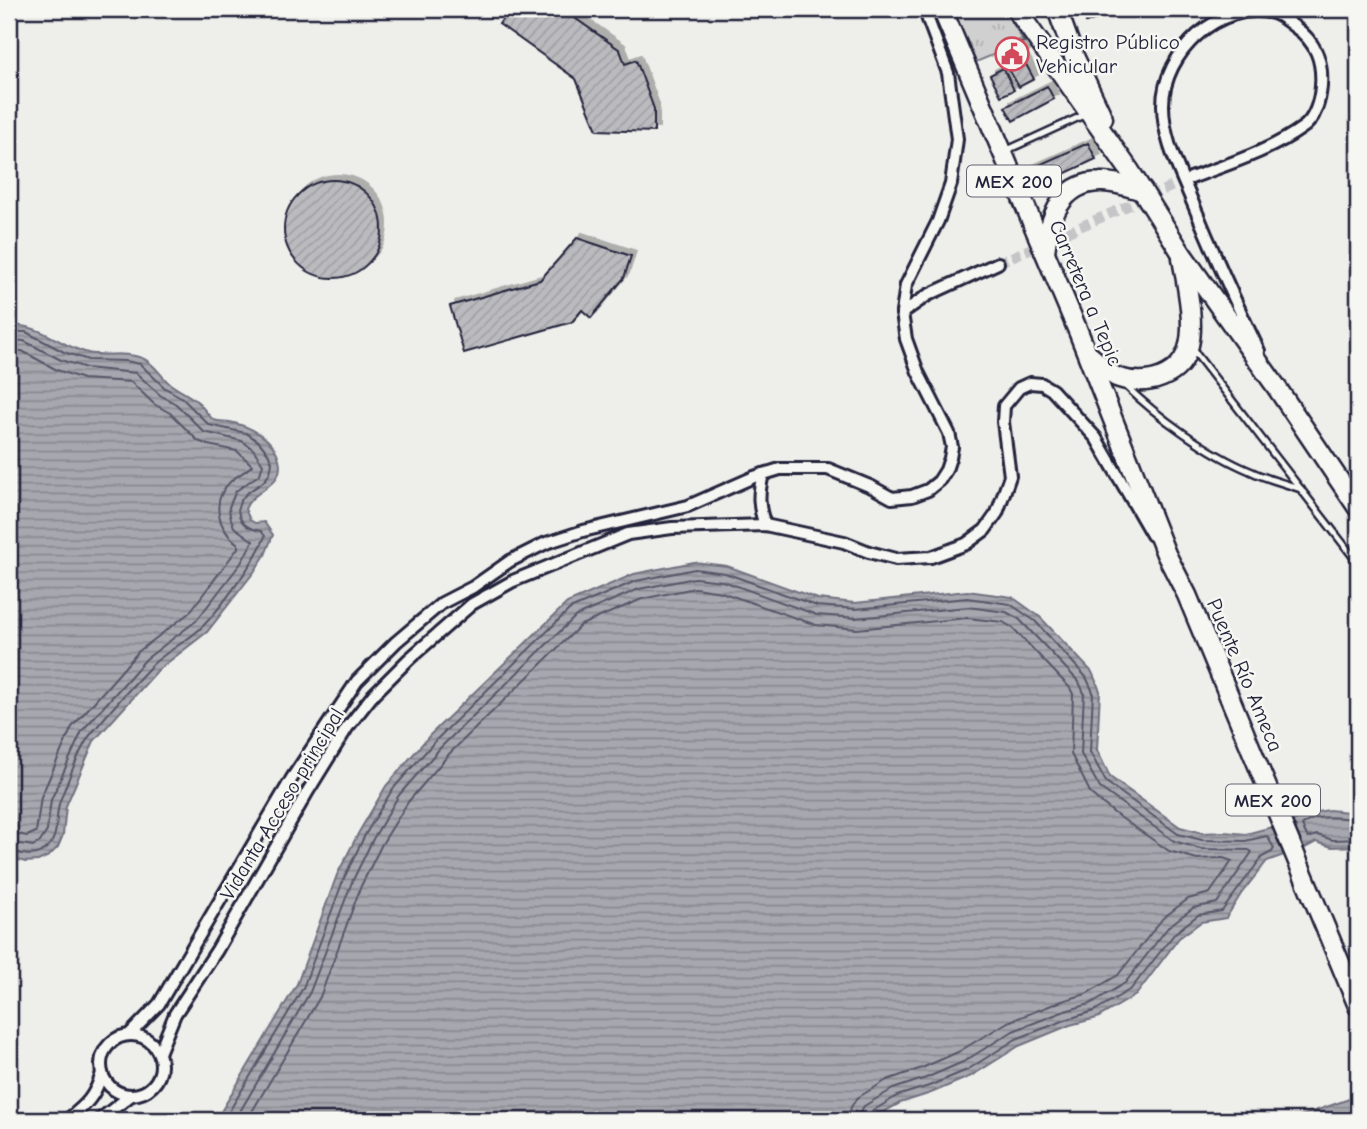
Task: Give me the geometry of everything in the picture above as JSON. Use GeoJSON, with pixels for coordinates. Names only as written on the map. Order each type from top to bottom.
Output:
{"type":"FeatureCollection","features":[{"type":"Feature","properties":{"kind":"highway","name":"Carretera a Tepic"},"geometry":{"type":"LineString","coordinates":[[942,9],[1086,352],[1167,554],[1188,595]]}},
{"type":"Feature","properties":{"kind":"highway"},"geometry":{"type":"LineString","coordinates":[[1016,9],[1358,508]]}},
{"type":"Feature","properties":{"kind":"highway"},"geometry":{"type":"LineString","coordinates":[[1057,9],[1073,56],[1130,172]]}},
{"type":"Feature","properties":{"kind":"highway"},"geometry":{"type":"LineString","coordinates":[[1045,255],[1051,217],[1064,196],[1080,184],[1102,181],[1143,191]]}},
{"type":"Feature","properties":{"kind":"highway"},"geometry":{"type":"LineString","coordinates":[[1086,352],[1117,378],[1148,382],[1168,375],[1180,363],[1189,345],[1189,303],[1182,254]]}},
{"type":"Feature","properties":{"kind":"highway","name":"Puente Río Ameca"},"geometry":{"type":"LineString","coordinates":[[1188,595],[1358,1006]]}},
{"type":"Feature","properties":{"kind":"street"},"geometry":{"type":"LineString","coordinates":[[129,1035],[159,1004],[292,778],[351,691],[397,642],[442,603],[473,587],[510,561],[546,543],[583,531],[688,506],[780,469],[828,469],[872,486],[892,498],[912,496],[928,490],[939,481],[950,458],[952,447],[949,433],[918,372],[906,339],[902,313],[906,285],[938,221],[951,184],[957,139],[948,73],[925,9]]}},
{"type":"Feature","properties":{"kind":"street"},"geometry":{"type":"LineString","coordinates":[[1191,178],[1264,149],[1305,127],[1320,102],[1322,69],[1309,37],[1275,13],[1248,9],[1213,20],[1183,47],[1170,73],[1163,103],[1166,136],[1222,274],[1275,385]]}},
{"type":"Feature","properties":{"kind":"street"},"geometry":{"type":"LineString","coordinates":[[902,313],[928,295],[998,263]]}},
{"type":"Feature","properties":{"kind":"street","name":"Vidanta Acceso principal"},"geometry":{"type":"LineString","coordinates":[[99,1120],[130,1096],[149,1090],[156,1083],[162,1063],[159,1053],[175,1014],[216,950],[307,791],[347,728],[373,695],[409,659],[472,604],[513,581],[628,534],[672,528],[765,525],[844,542],[896,559],[931,557],[966,544],[985,530],[998,513],[1010,476],[1004,406],[1019,388],[1030,383],[1042,384],[1059,397],[1096,438],[1149,531],[1167,554]]}},
{"type":"Feature","properties":{"kind":"street"},"geometry":{"type":"LineString","coordinates":[[763,474],[758,492],[758,508],[765,525]]}},
{"type":"Feature","properties":{"kind":"street"},"geometry":{"type":"LineString","coordinates":[[67,1120],[85,1106],[96,1092],[102,1073],[103,1054],[115,1039],[129,1035],[146,1038],[154,1044],[159,1053]]}},
{"type":"Feature","properties":{"kind":"street"},"geometry":{"type":"LineString","coordinates":[[102,1073],[112,1088],[130,1096]]}},
{"type":"Feature","properties":{"kind":"lane"},"geometry":{"type":"LineString","coordinates":[[1002,152],[1088,113]]}},
{"type":"Feature","properties":{"kind":"lane"},"geometry":{"type":"LineString","coordinates":[[1189,345],[1358,563]]}},
{"type":"Feature","properties":{"kind":"lane"},"geometry":{"type":"LineString","coordinates":[[1117,378],[1141,401],[1208,448],[1249,471],[1303,489]]}},
{"type":"Feature","properties":{"kind":"green space"},"geometry":{"type":"Polygon","coordinates":[[[952,9],[1004,9],[1024,42],[976,62],[952,9]]]}},
{"type":"Feature","properties":{"kind":"water"},"geometry":{"type":"Polygon","coordinates":[[[9,325],[32,328],[88,353],[129,355],[146,360],[169,383],[200,404],[214,420],[230,422],[260,434],[272,445],[280,468],[273,482],[254,497],[245,509],[250,520],[255,523],[264,522],[273,535],[254,572],[207,632],[158,670],[94,741],[66,806],[63,835],[58,847],[49,856],[38,861],[25,862],[9,857],[9,325]]]}},
{"type":"Feature","properties":{"kind":"water"},"geometry":{"type":"Polygon","coordinates":[[[694,562],[727,566],[818,599],[855,603],[967,591],[1012,597],[1040,617],[1092,672],[1100,691],[1097,750],[1110,777],[1180,827],[1203,833],[1246,834],[1272,827],[1284,855],[1267,861],[1226,918],[1201,922],[1179,938],[1136,995],[1097,1018],[1070,1025],[1019,1046],[971,1076],[900,1103],[869,1120],[216,1120],[297,984],[337,875],[386,786],[430,735],[567,603],[634,574],[694,562]]]}},
{"type":"Feature","properties":{"kind":"water"},"geometry":{"type":"Polygon","coordinates":[[[1329,810],[1358,813],[1358,846],[1332,847],[1316,842],[1303,849],[1292,822],[1305,814],[1329,810]]]}},
{"type":"Feature","properties":{"kind":"water"},"geometry":{"type":"Polygon","coordinates":[[[1358,1096],[1358,1120],[1289,1120],[1358,1096]]]}},
{"type":"Feature","properties":{"kind":"building"},"geometry":{"type":"Polygon","coordinates":[[[510,9],[562,9],[620,50],[625,64],[636,60],[654,109],[654,132],[597,130],[576,79],[499,24],[510,9]]]}},
{"type":"Feature","properties":{"kind":"building"},"geometry":{"type":"Polygon","coordinates":[[[1082,9],[1122,9],[1123,13],[1086,22],[1082,9]]]}},
{"type":"Feature","properties":{"kind":"building"},"geometry":{"type":"Polygon","coordinates":[[[1019,43],[1026,55],[1011,64],[1003,50],[1019,43]]]}},
{"type":"Feature","properties":{"kind":"building"},"geometry":{"type":"Polygon","coordinates":[[[1022,57],[1034,79],[1019,87],[1007,66],[1022,57]]]}},
{"type":"Feature","properties":{"kind":"building"},"geometry":{"type":"Polygon","coordinates":[[[1003,68],[1014,90],[1001,96],[990,75],[1003,68]]]}},
{"type":"Feature","properties":{"kind":"building"},"geometry":{"type":"Polygon","coordinates":[[[1047,86],[1054,99],[1013,121],[1005,107],[1047,86]]]}},
{"type":"Feature","properties":{"kind":"building"},"geometry":{"type":"Polygon","coordinates":[[[1088,143],[1096,159],[1036,187],[1028,170],[1088,143]]]}},
{"type":"Feature","properties":{"kind":"building"},"geometry":{"type":"Polygon","coordinates":[[[333,180],[352,184],[368,194],[378,210],[382,229],[378,248],[368,264],[352,274],[333,278],[314,274],[298,264],[288,248],[284,229],[288,210],[298,194],[314,184],[333,180]]]}},
{"type":"Feature","properties":{"kind":"building"},"geometry":{"type":"Polygon","coordinates":[[[577,238],[631,256],[624,278],[591,318],[582,310],[572,322],[464,353],[450,306],[540,280],[577,238]]]}},
{"type":"Feature","properties":{"kind":"tunnel"},"geometry":{"type":"LineString","coordinates":[[998,263],[1191,178]]}},
{"type":"Feature","properties":{"kind":"place","name":"Registro Público Vehicular"},"geometry":{"type":"Point","coordinates":[1012,54]}}]}
